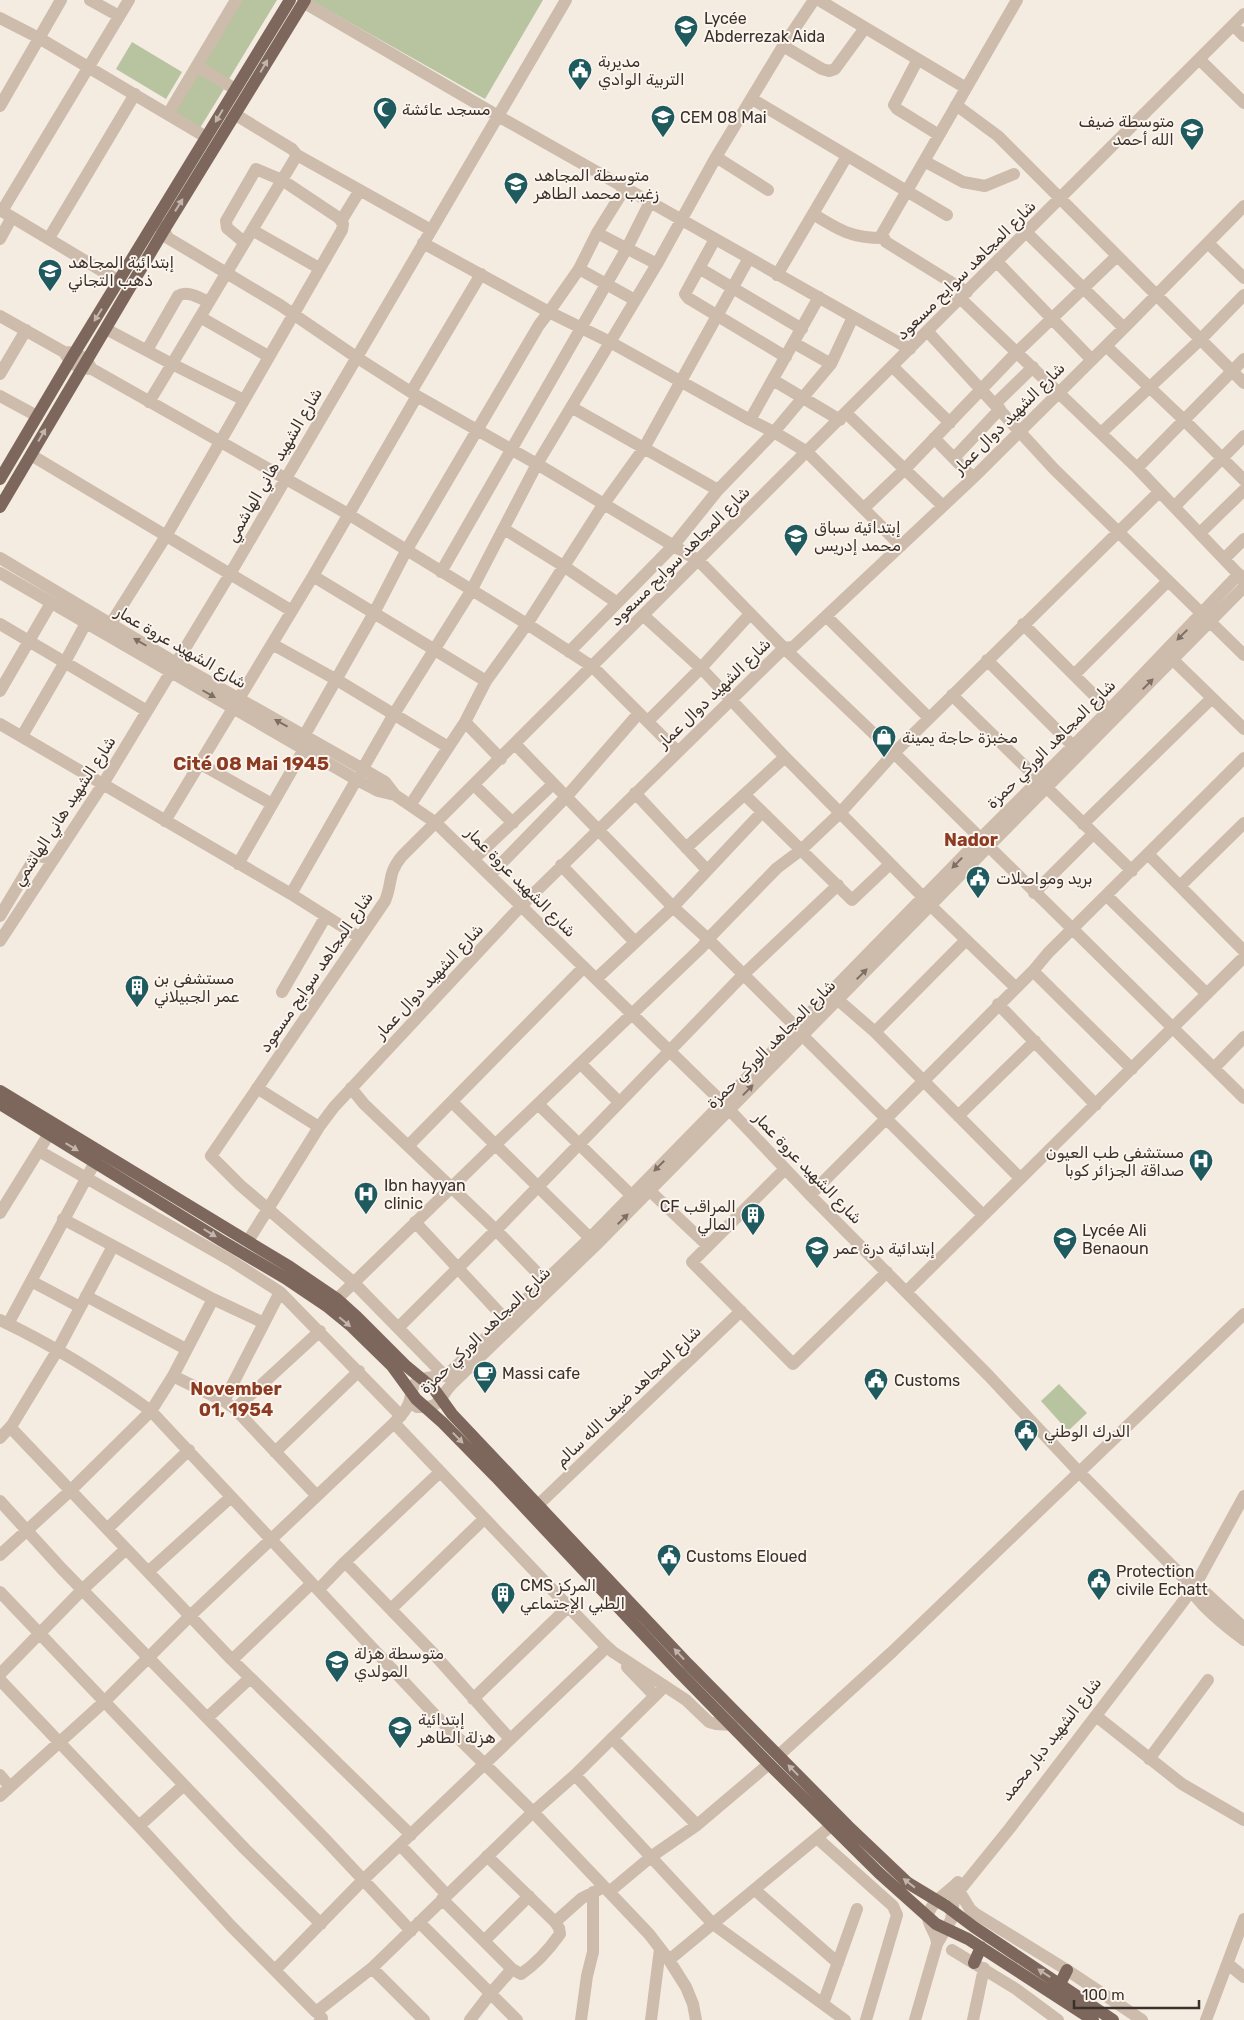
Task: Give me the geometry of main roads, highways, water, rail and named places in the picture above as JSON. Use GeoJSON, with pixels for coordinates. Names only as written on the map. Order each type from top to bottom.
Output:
{"type":"FeatureCollection","features":[{"type":"Feature","properties":{"kind":"main road"},"geometry":{"type":"LineString","coordinates":[[0,507],[87,366],[159,232],[206,137],[290,0]]}},
{"type":"Feature","properties":{"kind":"main road"},"geometry":{"type":"LineString","coordinates":[[0,478],[37,416],[69,355],[119,281],[159,232],[236,115],[304,1]]}},
{"type":"Feature","properties":{"kind":"main road"},"geometry":{"type":"LineString","coordinates":[[0,1091],[248,1241],[311,1280],[337,1299],[405,1365],[442,1397],[452,1414],[688,1664],[888,1864],[908,1883],[938,1900],[1006,1948],[1093,2020]]}},
{"type":"Feature","properties":{"kind":"main road"},"geometry":{"type":"LineString","coordinates":[[0,1104],[285,1278],[350,1325],[392,1366],[411,1394],[503,1484],[769,1764],[831,1826],[928,1917],[1113,2020]]}},
{"type":"Feature","properties":{"kind":"main road"},"geometry":{"type":"LineString","coordinates":[[1006,1948],[1012,1936]]}},
{"type":"Feature","properties":{"kind":"main road"},"geometry":{"type":"LineString","coordinates":[[979,1966],[981,1947]]}},
{"type":"Feature","properties":{"kind":"main road"},"geometry":{"type":"LineString","coordinates":[[1059,1990],[1067,1970]]}},
{"type":"Feature","properties":{"kind":"place","name":"Lycée Abderrezak Aida"},"geometry":{"type":"Point","coordinates":[686,48]}},
{"type":"Feature","properties":{"kind":"place","name":"مديربة التربية الوادي"},"geometry":{"type":"Point","coordinates":[580,91]}},
{"type":"Feature","properties":{"kind":"place","name":"مسجد عائشة"},"geometry":{"type":"Point","coordinates":[385,130]}},
{"type":"Feature","properties":{"kind":"place","name":"CEM 08 Mai"},"geometry":{"type":"Point","coordinates":[663,138]}},
{"type":"Feature","properties":{"kind":"place","name":"متوسطة ضيف الله أحمد"},"geometry":{"type":"Point","coordinates":[1192,151]}},
{"type":"Feature","properties":{"kind":"place","name":"متوسطة المجاهد زغيب محمد الطاهر"},"geometry":{"type":"Point","coordinates":[516,205]}},
{"type":"Feature","properties":{"kind":"place","name":"إبتدائية المجاهد ذهب التجاني"},"geometry":{"type":"Point","coordinates":[50,292]}},
{"type":"Feature","properties":{"kind":"place","name":"إبتدائية سباق محمد إدريس"},"geometry":{"type":"Point","coordinates":[796,557]}},
{"type":"Feature","properties":{"kind":"place","name":"مخبزة حاجة يمينة"},"geometry":{"type":"Point","coordinates":[884,758]}},
{"type":"Feature","properties":{"kind":"place","name":"بريد ومواصلات"},"geometry":{"type":"Point","coordinates":[978,899]}},
{"type":"Feature","properties":{"kind":"place","name":"مستشفى بن عمر الجبيلاني"},"geometry":{"type":"Point","coordinates":[137,1008]}},
{"type":"Feature","properties":{"kind":"place","name":"مستشفى طب العيون صداقة الجزائر كوبا"},"geometry":{"type":"Point","coordinates":[1201,1182]}},
{"type":"Feature","properties":{"kind":"place","name":"Ibn hayyan clinic"},"geometry":{"type":"Point","coordinates":[366,1215]}},
{"type":"Feature","properties":{"kind":"place","name":"CF المراقب المالي"},"geometry":{"type":"Point","coordinates":[753,1236]}},
{"type":"Feature","properties":{"kind":"place","name":"Lycée Ali Benaoun"},"geometry":{"type":"Point","coordinates":[1065,1260]}},
{"type":"Feature","properties":{"kind":"place","name":"إبتدائية درة عمر"},"geometry":{"type":"Point","coordinates":[817,1269]}},
{"type":"Feature","properties":{"kind":"place","name":"Massi cafe"},"geometry":{"type":"Point","coordinates":[485,1394]}},
{"type":"Feature","properties":{"kind":"place","name":"Customs"},"geometry":{"type":"Point","coordinates":[876,1401]}},
{"type":"Feature","properties":{"kind":"place","name":"الدرك الوطني"},"geometry":{"type":"Point","coordinates":[1026,1452]}},
{"type":"Feature","properties":{"kind":"place","name":"Customs Eloued"},"geometry":{"type":"Point","coordinates":[669,1577]}},
{"type":"Feature","properties":{"kind":"place","name":"Protection civile Echatt"},"geometry":{"type":"Point","coordinates":[1099,1601]}},
{"type":"Feature","properties":{"kind":"place","name":"CMS المركز الطبي الإجتماعي"},"geometry":{"type":"Point","coordinates":[503,1615]}},
{"type":"Feature","properties":{"kind":"place","name":"متوسطة هزلة المولدي"},"geometry":{"type":"Point","coordinates":[337,1683]}},
{"type":"Feature","properties":{"kind":"place","name":"إبتدائية هزلة الطاهر"},"geometry":{"type":"Point","coordinates":[400,1749]}},
{"type":"Feature","properties":{"kind":"district","name":"Cité 08 Mai 1945"},"geometry":{"type":"Point","coordinates":[251,763]}},
{"type":"Feature","properties":{"kind":"district","name":"Nador"},"geometry":{"type":"Point","coordinates":[971,840]}},
{"type":"Feature","properties":{"kind":"district","name":"November 01, 1954"},"geometry":{"type":"Point","coordinates":[236,1399]}}]}
